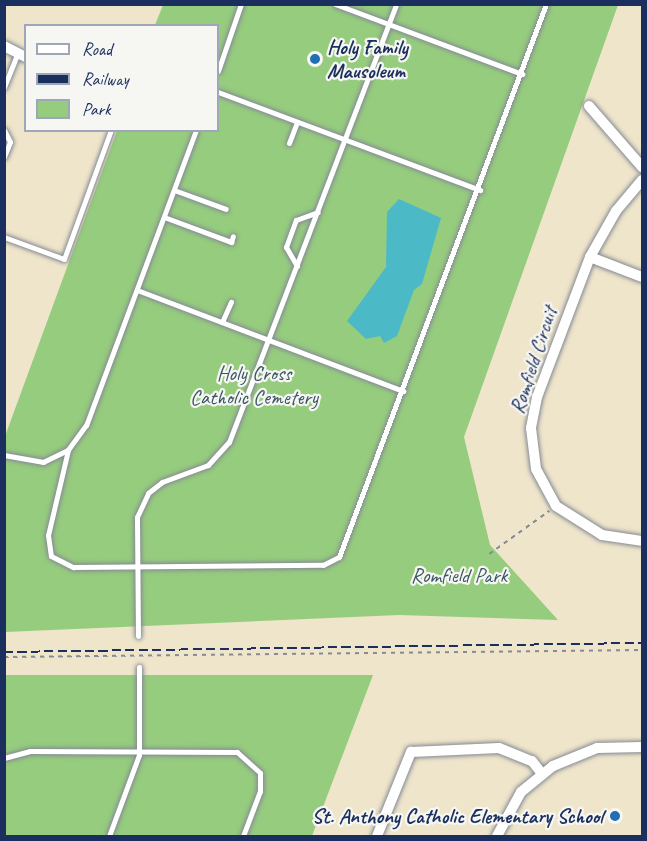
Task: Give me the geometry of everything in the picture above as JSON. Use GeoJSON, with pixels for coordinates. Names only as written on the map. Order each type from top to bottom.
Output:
{"type":"FeatureCollection","features":[{"type":"Feature","properties":{"kind":"street"},"geometry":{"type":"LineString","coordinates":[[4,46],[22,55]]}},
{"type":"Feature","properties":{"kind":"street"},"geometry":{"type":"LineString","coordinates":[[590,106],[642,167]]}},
{"type":"Feature","properties":{"kind":"street","name":"Romfield Circuit"},"geometry":{"type":"LineString","coordinates":[[642,180],[616,211],[590,257],[533,413],[536,469],[556,506],[602,535],[642,541]]}},
{"type":"Feature","properties":{"kind":"street"},"geometry":{"type":"LineString","coordinates":[[590,257],[642,277]]}},
{"type":"Feature","properties":{"kind":"street"},"geometry":{"type":"LineString","coordinates":[[497,837],[512,805],[542,774],[597,748],[642,747]]}},
{"type":"Feature","properties":{"kind":"street"},"geometry":{"type":"LineString","coordinates":[[377,837],[411,752],[499,748],[532,761],[542,774]]}},
{"type":"Feature","properties":{"kind":"lane"},"geometry":{"type":"LineString","coordinates":[[219,68],[241,4]]}},
{"type":"Feature","properties":{"kind":"lane"},"geometry":{"type":"LineString","coordinates":[[335,4],[522,74]]}},
{"type":"Feature","properties":{"kind":"lane"},"geometry":{"type":"LineString","coordinates":[[138,636],[137,517],[148,494],[221,455],[269,340],[396,4]]}},
{"type":"Feature","properties":{"kind":"lane"},"geometry":{"type":"LineString","coordinates":[[195,132],[86,425],[68,450],[48,535],[51,556],[73,567],[323,565],[339,557],[480,190],[546,4]]}},
{"type":"Feature","properties":{"kind":"lane"},"geometry":{"type":"LineString","coordinates":[[4,87],[22,55]]}},
{"type":"Feature","properties":{"kind":"lane"},"geometry":{"type":"LineString","coordinates":[[219,92],[480,190]]}},
{"type":"Feature","properties":{"kind":"lane"},"geometry":{"type":"LineString","coordinates":[[289,143],[297,122]]}},
{"type":"Feature","properties":{"kind":"lane"},"geometry":{"type":"LineString","coordinates":[[4,130],[10,142],[4,157]]}},
{"type":"Feature","properties":{"kind":"lane"},"geometry":{"type":"LineString","coordinates":[[4,237],[64,259],[110,132]]}},
{"type":"Feature","properties":{"kind":"lane"},"geometry":{"type":"LineString","coordinates":[[174,190],[226,209]]}},
{"type":"Feature","properties":{"kind":"lane"},"geometry":{"type":"LineString","coordinates":[[297,266],[286,247],[297,220],[318,212]]}},
{"type":"Feature","properties":{"kind":"lane"},"geometry":{"type":"LineString","coordinates":[[164,217],[231,242],[233,236]]}},
{"type":"Feature","properties":{"kind":"lane"},"geometry":{"type":"LineString","coordinates":[[137,290],[403,391]]}},
{"type":"Feature","properties":{"kind":"lane"},"geometry":{"type":"LineString","coordinates":[[222,322],[231,302]]}},
{"type":"Feature","properties":{"kind":"lane"},"geometry":{"type":"LineString","coordinates":[[4,455],[44,462],[68,450]]}},
{"type":"Feature","properties":{"kind":"lane"},"geometry":{"type":"LineString","coordinates":[[109,837],[139,755],[139,667]]}},
{"type":"Feature","properties":{"kind":"lane"},"geometry":{"type":"LineString","coordinates":[[4,758],[30,751],[139,755],[237,752],[251,761],[260,773],[260,791],[243,837]]}},
{"type":"Feature","properties":{"kind":"path"},"geometry":{"type":"LineString","coordinates":[[489,554],[556,506]]}},
{"type":"Feature","properties":{"kind":"path"},"geometry":{"type":"LineString","coordinates":[[4,657],[642,650]]}},
{"type":"Feature","properties":{"kind":"green space","name":"Holy Cross Catholic Cemetery"},"geometry":{"type":"Polygon","coordinates":[[[163,5],[618,5],[464,437],[490,545],[558,620],[399,615],[5,632],[4,439],[117,132],[219,132],[219,24],[155,24],[163,5]]]}},
{"type":"Feature","properties":{"kind":"green space"},"geometry":{"type":"Polygon","coordinates":[[[4,675],[373,675],[312,836],[5,836],[4,675]]]}},
{"type":"Feature","properties":{"kind":"water"},"geometry":{"type":"Polygon","coordinates":[[[399,199],[441,218],[422,284],[414,290],[397,336],[384,343],[380,336],[366,339],[347,321],[386,267],[387,212],[399,199]]]}},
{"type":"Feature","properties":{"kind":"railway"},"geometry":{"type":"LineString","coordinates":[[4,652],[642,643]]}},
{"type":"Feature","properties":{"kind":"place","name":"Holy Family Mausoleum"},"geometry":{"type":"Point","coordinates":[315,59]}},
{"type":"Feature","properties":{"kind":"place","name":"St. Anthony Catholic Elementary School"},"geometry":{"type":"Point","coordinates":[615,816]}},
{"type":"Feature","properties":{"kind":"park label","name":"Romfield Park"},"geometry":{"type":"Point","coordinates":[459,575]}}]}
